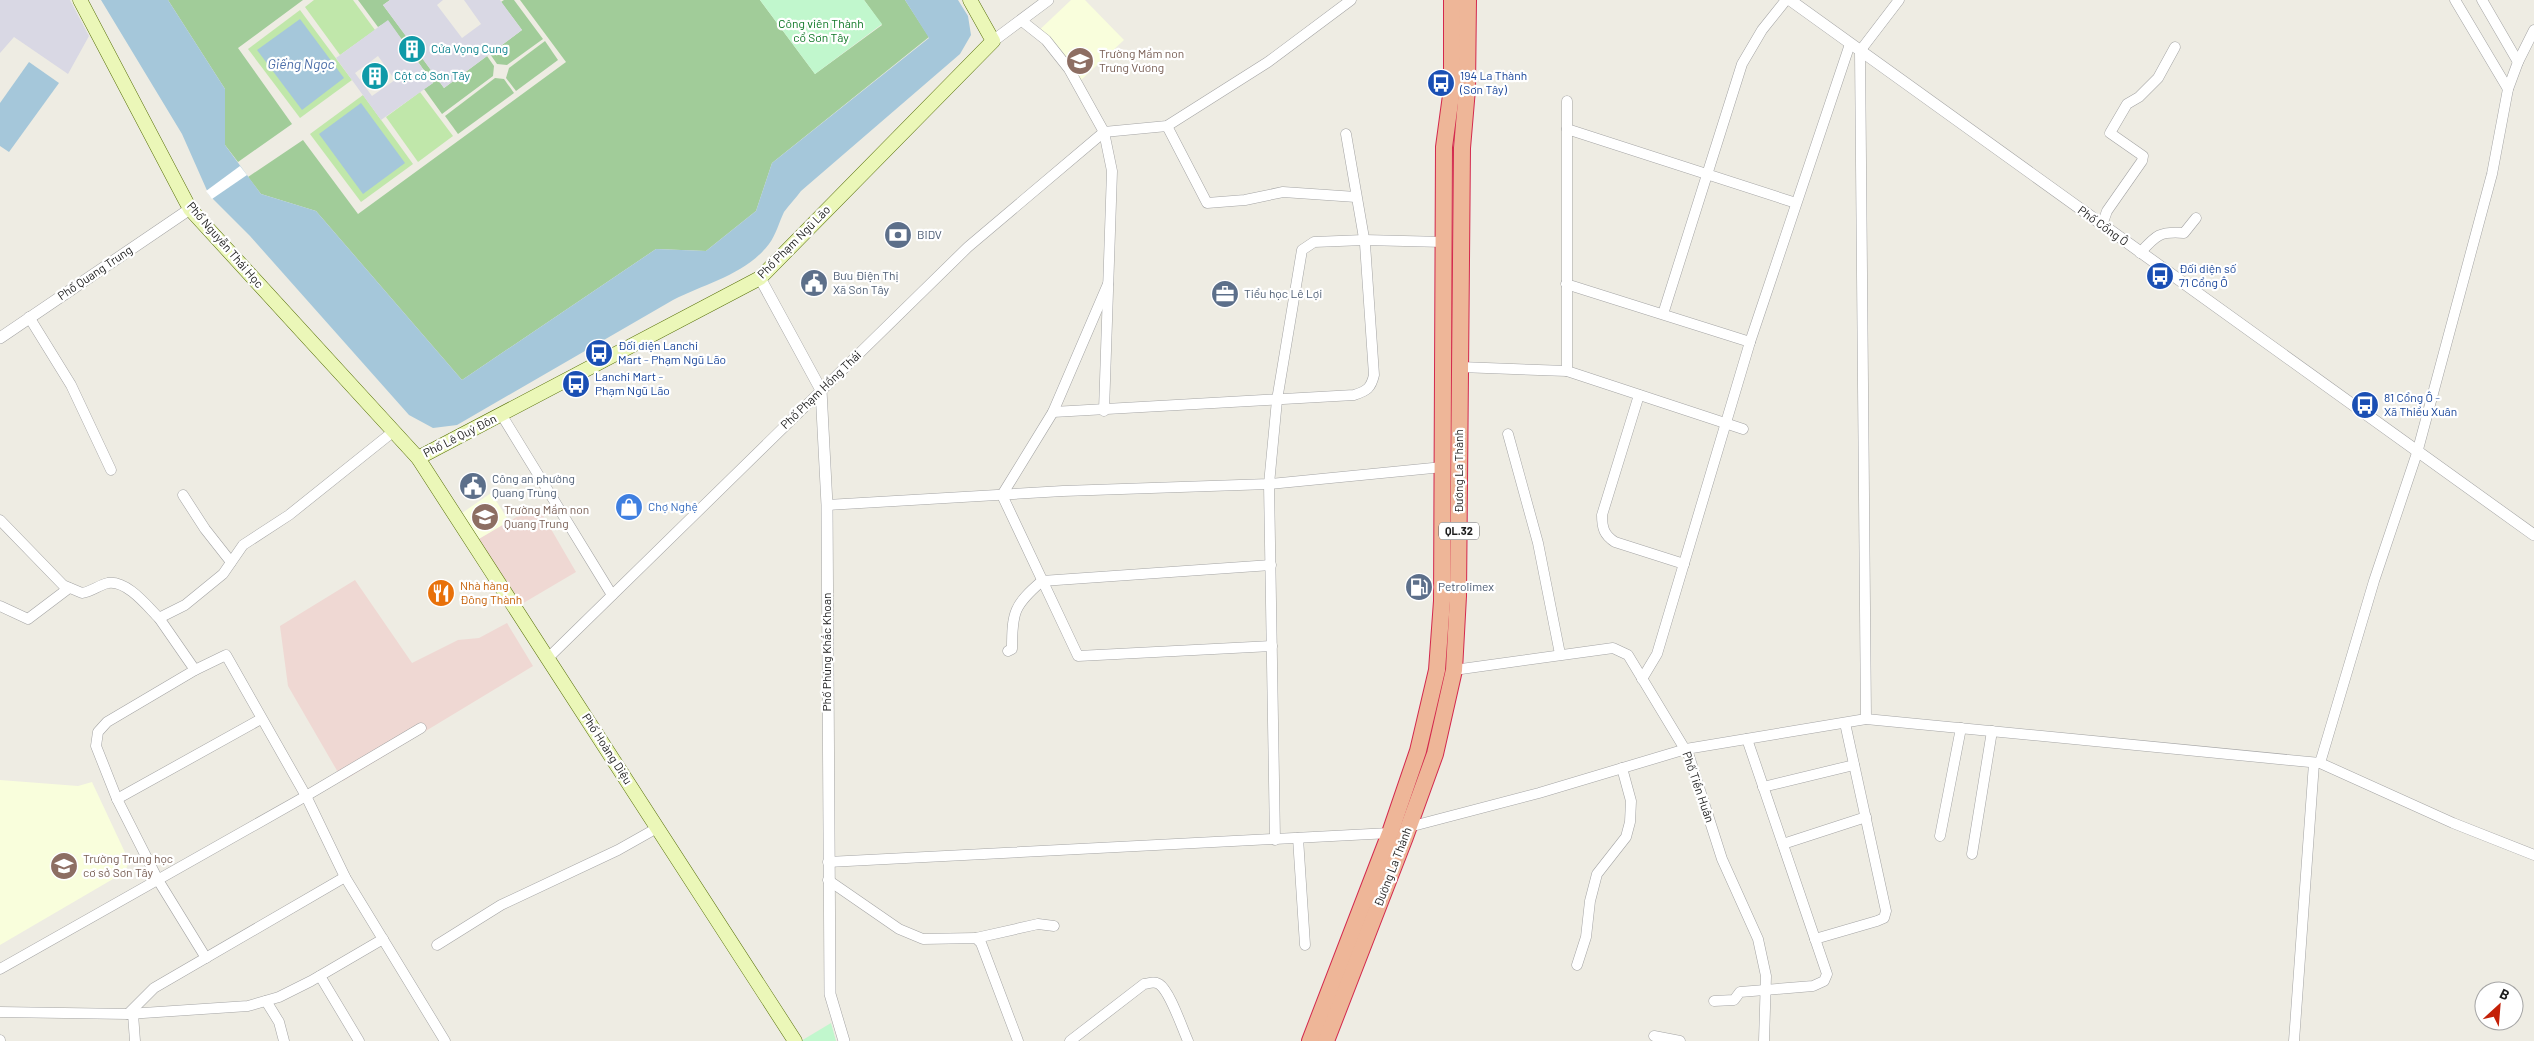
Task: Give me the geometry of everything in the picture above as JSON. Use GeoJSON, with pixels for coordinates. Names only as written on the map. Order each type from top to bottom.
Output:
{"type":"FeatureCollection","features":[{"type":"Feature","properties":{"kind":"highway","name":"Đường La Thành"},"geometry":{"type":"LineString","coordinates":[[1310,1041],[1390,833],[1418,751],[1437,670],[1442,601],[1444,147],[1452,88],[1452,0]]}},
{"type":"Feature","properties":{"kind":"highway","name":"Đường La Thành"},"geometry":{"type":"LineString","coordinates":[[1326,1041],[1409,827],[1435,754],[1454,670],[1458,596],[1462,148],[1467,89],[1468,0]]}},
{"type":"Feature","properties":{"kind":"main road","name":"Phố Nguyễn Thái Học"},"geometry":{"type":"LineString","coordinates":[[80,0],[190,208],[418,458]]}},
{"type":"Feature","properties":{"kind":"main road"},"geometry":{"type":"LineString","coordinates":[[970,0],[993,41]]}},
{"type":"Feature","properties":{"kind":"main road","name":"Phố Phạm Ngũ Lão"},"geometry":{"type":"LineString","coordinates":[[501,414],[760,278],[993,41]]}},
{"type":"Feature","properties":{"kind":"main road","name":"Phố Lê Quý Đôn"},"geometry":{"type":"LineString","coordinates":[[418,458],[501,414]]}},
{"type":"Feature","properties":{"kind":"main road","name":"Phố Hoàng Diệu"},"geometry":{"type":"LineString","coordinates":[[418,458],[793,1040]]}},
{"type":"Feature","properties":{"kind":"street"},"geometry":{"type":"LineString","coordinates":[[993,41],[1048,0]]}},
{"type":"Feature","properties":{"kind":"street"},"geometry":{"type":"LineString","coordinates":[[1104,132],[1167,126],[1268,62],[1351,0]]}},
{"type":"Feature","properties":{"kind":"street"},"geometry":{"type":"LineString","coordinates":[[1663,314],[1742,64],[1762,30],[1788,0]]}},
{"type":"Feature","properties":{"kind":"street","name":"Phố Cổng Ô"},"geometry":{"type":"LineString","coordinates":[[1788,0],[2534,535]]}},
{"type":"Feature","properties":{"kind":"street"},"geometry":{"type":"LineString","coordinates":[[1866,719],[1860,51],[1898,0]]}},
{"type":"Feature","properties":{"kind":"street"},"geometry":{"type":"LineString","coordinates":[[2455,0],[2508,89]]}},
{"type":"Feature","properties":{"kind":"street"},"geometry":{"type":"LineString","coordinates":[[2482,0],[2518,62]]}},
{"type":"Feature","properties":{"kind":"street"},"geometry":{"type":"LineString","coordinates":[[1022,21],[1046,40],[1069,69],[1104,132],[1112,171],[1104,411]]}},
{"type":"Feature","properties":{"kind":"street"},"geometry":{"type":"LineString","coordinates":[[2294,1041],[2317,763],[2417,452],[2492,174],[2508,89],[2518,62],[2534,30]]}},
{"type":"Feature","properties":{"kind":"street"},"geometry":{"type":"LineString","coordinates":[[1642,679],[1657,654],[1750,342],[1850,44]]}},
{"type":"Feature","properties":{"kind":"street"},"geometry":{"type":"LineString","coordinates":[[2102,226],[2107,211],[2142,161],[2143,156],[2110,133],[2127,104],[2139,97],[2158,78],[2176,47]]}},
{"type":"Feature","properties":{"kind":"street"},"geometry":{"type":"LineString","coordinates":[[1567,101],[1567,371]]}},
{"type":"Feature","properties":{"kind":"street"},"geometry":{"type":"LineString","coordinates":[[1167,126],[1207,203],[1237,201],[1283,192],[1356,197]]}},
{"type":"Feature","properties":{"kind":"street"},"geometry":{"type":"LineString","coordinates":[[1567,129],[1796,203]]}},
{"type":"Feature","properties":{"kind":"street","name":"Phố Phạm Hồng Thái"},"geometry":{"type":"LineString","coordinates":[[548,658],[968,248],[1104,132]]}},
{"type":"Feature","properties":{"kind":"street"},"geometry":{"type":"LineString","coordinates":[[1053,412],[1104,411],[1277,400],[1354,395],[1367,392],[1372,384],[1374,375],[1364,240],[1346,134]]}},
{"type":"Feature","properties":{"kind":"street","name":"Phố Quang Trung"},"geometry":{"type":"LineString","coordinates":[[0,338],[190,208]]}},
{"type":"Feature","properties":{"kind":"street"},"geometry":{"type":"LineString","coordinates":[[2140,253],[2155,237],[2166,232],[2184,233],[2196,218]]}},
{"type":"Feature","properties":{"kind":"street"},"geometry":{"type":"LineString","coordinates":[[1275,840],[1269,484],[1277,400],[1302,250],[1314,242],[1364,240],[1444,242]]}},
{"type":"Feature","properties":{"kind":"street","name":"Phố Phùng Khắc Khoan"},"geometry":{"type":"LineString","coordinates":[[760,278],[821,390],[827,505],[830,994],[844,1041]]}},
{"type":"Feature","properties":{"kind":"street"},"geometry":{"type":"LineString","coordinates":[[1002,495],[1053,412],[1108,284]]}},
{"type":"Feature","properties":{"kind":"street"},"geometry":{"type":"LineString","coordinates":[[1566,284],[1750,342]]}},
{"type":"Feature","properties":{"kind":"street"},"geometry":{"type":"LineString","coordinates":[[29,317],[71,385],[111,470]]}},
{"type":"Feature","properties":{"kind":"street"},"geometry":{"type":"LineString","coordinates":[[1460,368],[1567,371],[1743,429]]}},
{"type":"Feature","properties":{"kind":"street"},"geometry":{"type":"LineString","coordinates":[[1639,395],[1602,515],[1602,526],[1606,536],[1615,542],[1684,564]]}},
{"type":"Feature","properties":{"kind":"street","name":"Phố Lê Quý Đôn"},"geometry":{"type":"LineString","coordinates":[[501,414],[612,595]]}},
{"type":"Feature","properties":{"kind":"street"},"geometry":{"type":"LineString","coordinates":[[159,618],[185,605],[222,574],[243,545],[290,515],[394,431]]}},
{"type":"Feature","properties":{"kind":"street"},"geometry":{"type":"LineString","coordinates":[[1508,434],[1538,543],[1560,654]]}},
{"type":"Feature","properties":{"kind":"street"},"geometry":{"type":"LineString","coordinates":[[827,505],[1002,495],[1269,484],[1443,467]]}},
{"type":"Feature","properties":{"kind":"street"},"geometry":{"type":"LineString","coordinates":[[183,495],[205,529],[231,562]]}},
{"type":"Feature","properties":{"kind":"street"},"geometry":{"type":"LineString","coordinates":[[1002,495],[1078,656],[1272,646]]}},
{"type":"Feature","properties":{"kind":"street"},"geometry":{"type":"LineString","coordinates":[[0,520],[51,574],[69,588],[82,593],[107,584],[122,586],[143,601],[159,618],[195,670]]}},
{"type":"Feature","properties":{"kind":"street"},"geometry":{"type":"LineString","coordinates":[[1008,651],[1012,649],[1014,613],[1017,606],[1021,599],[1042,581],[1271,565]]}},
{"type":"Feature","properties":{"kind":"street"},"geometry":{"type":"LineString","coordinates":[[0,606],[28,618],[69,588]]}},
{"type":"Feature","properties":{"kind":"street","name":"Phố Tiền Huân"},"geometry":{"type":"LineString","coordinates":[[1454,670],[1613,648],[1628,655],[1686,749],[1697,776],[1722,860],[1758,939],[1766,976],[1764,1041]]}},
{"type":"Feature","properties":{"kind":"street"},"geometry":{"type":"LineString","coordinates":[[206,958],[158,880],[116,799],[96,746],[98,732],[107,722],[195,670],[226,655],[306,796],[345,877],[445,1041]]}},
{"type":"Feature","properties":{"kind":"street"},"geometry":{"type":"LineString","coordinates":[[116,799],[261,718]]}},
{"type":"Feature","properties":{"kind":"street"},"geometry":{"type":"LineString","coordinates":[[1409,827],[1686,749],[1866,719],[2317,763],[2453,823],[2534,856]]}},
{"type":"Feature","properties":{"kind":"street"},"geometry":{"type":"LineString","coordinates":[[1815,939],[1884,918],[1886,911],[1845,723]]}},
{"type":"Feature","properties":{"kind":"street"},"geometry":{"type":"LineString","coordinates":[[0,969],[306,796],[421,728]]}},
{"type":"Feature","properties":{"kind":"street"},"geometry":{"type":"LineString","coordinates":[[1940,836],[1961,728]]}},
{"type":"Feature","properties":{"kind":"street"},"geometry":{"type":"LineString","coordinates":[[1972,854],[1992,731]]}},
{"type":"Feature","properties":{"kind":"street"},"geometry":{"type":"LineString","coordinates":[[1714,1002],[1734,1000],[1740,992],[1813,986],[1824,981],[1827,974],[1747,739]]}},
{"type":"Feature","properties":{"kind":"street"},"geometry":{"type":"LineString","coordinates":[[1763,787],[1854,765]]}},
{"type":"Feature","properties":{"kind":"street"},"geometry":{"type":"LineString","coordinates":[[1577,965],[1586,936],[1590,901],[1597,874],[1626,837],[1630,822],[1631,801],[1622,768]]}},
{"type":"Feature","properties":{"kind":"street"},"geometry":{"type":"LineString","coordinates":[[1783,844],[1866,816]]}},
{"type":"Feature","properties":{"kind":"street"},"geometry":{"type":"LineString","coordinates":[[437,945],[502,905],[618,850],[657,828]]}},
{"type":"Feature","properties":{"kind":"street"},"geometry":{"type":"LineString","coordinates":[[828,862],[1390,833]]}},
{"type":"Feature","properties":{"kind":"street"},"geometry":{"type":"LineString","coordinates":[[1298,838],[1306,945]]}},
{"type":"Feature","properties":{"kind":"street"},"geometry":{"type":"LineString","coordinates":[[135,1041],[131,1014],[154,988],[345,877]]}},
{"type":"Feature","properties":{"kind":"street"},"geometry":{"type":"LineString","coordinates":[[828,880],[899,929],[923,939],[976,938],[1038,924],[1054,926]]}},
{"type":"Feature","properties":{"kind":"street"},"geometry":{"type":"LineString","coordinates":[[976,938],[981,943],[1018,1041]]}},
{"type":"Feature","properties":{"kind":"street"},"geometry":{"type":"LineString","coordinates":[[0,1012],[131,1014],[212,1010],[248,1006],[280,996],[320,976],[383,939]]}},
{"type":"Feature","properties":{"kind":"street"},"geometry":{"type":"LineString","coordinates":[[320,976],[359,1041]]}},
{"type":"Feature","properties":{"kind":"street"},"geometry":{"type":"LineString","coordinates":[[1070,1041],[1144,984],[1152,982],[1160,985],[1169,998],[1188,1041]]}},
{"type":"Feature","properties":{"kind":"street"},"geometry":{"type":"LineString","coordinates":[[266,1001],[279,1022],[284,1041]]}},
{"type":"Feature","properties":{"kind":"street"},"geometry":{"type":"LineString","coordinates":[[1654,1036],[1680,1041]]}},
{"type":"Feature","properties":{"kind":"shaded area"},"geometry":{"type":"Polygon","coordinates":[[[0,0],[70,0],[89,36],[68,74],[14,37],[0,53],[0,0]]]}},
{"type":"Feature","properties":{"kind":"shaded area"},"geometry":{"type":"Polygon","coordinates":[[[390,0],[443,0],[437,5],[462,38],[481,24],[464,0],[500,0],[522,30],[444,88],[383,5],[390,0]]]}},
{"type":"Feature","properties":{"kind":"shaded area","name":"Trường Mầm non Trưng Vương"},"geometry":{"type":"Polygon","coordinates":[[[1071,0],[1085,0],[1124,40],[1079,82],[1034,35],[1071,0]]]}},
{"type":"Feature","properties":{"kind":"shaded area"},"geometry":{"type":"Polygon","coordinates":[[[388,20],[433,83],[381,120],[336,58],[388,20]],[[378,56],[355,73],[372,96],[395,80],[378,56]]]}},
{"type":"Feature","properties":{"kind":"shaded area","name":"Trường Mầm non Quang Trung"},"geometry":{"type":"Polygon","coordinates":[[[491,493],[509,521],[477,540],[462,513],[491,493]]]}},
{"type":"Feature","properties":{"kind":"shaded area"},"geometry":{"type":"Polygon","coordinates":[[[537,505],[576,572],[520,605],[477,540],[537,505]]]}},
{"type":"Feature","properties":{"kind":"shaded area"},"geometry":{"type":"Polygon","coordinates":[[[355,580],[412,663],[458,640],[479,638],[507,623],[533,666],[343,781],[288,686],[280,626],[355,580]]]}},
{"type":"Feature","properties":{"kind":"shaded area","name":"Trường Trung học cơ sở Sơn Tây"},"geometry":{"type":"Polygon","coordinates":[[[0,780],[78,786],[92,782],[129,861],[125,872],[0,945],[0,780]]]}},
{"type":"Feature","properties":{"kind":"green space"},"geometry":{"type":"Polygon","coordinates":[[[168,0],[303,0],[238,48],[292,124],[238,162],[225,145],[225,89],[168,0]]]}},
{"type":"Feature","properties":{"kind":"green space"},"geometry":{"type":"Polygon","coordinates":[[[314,0],[353,0],[375,30],[340,55],[305,7],[314,0]]]}},
{"type":"Feature","properties":{"kind":"green space"},"geometry":{"type":"Polygon","coordinates":[[[358,0],[390,0],[383,5],[409,40],[404,43],[388,21],[378,27],[358,0]]]}},
{"type":"Feature","properties":{"kind":"green space"},"geometry":{"type":"Polygon","coordinates":[[[504,0],[514,0],[543,39],[507,65],[497,64],[490,54],[522,30],[501,2],[504,0]]]}},
{"type":"Feature","properties":{"kind":"green space"},"geometry":{"type":"Polygon","coordinates":[[[520,0],[760,0],[815,74],[882,25],[864,0],[905,0],[929,37],[772,163],[756,211],[706,251],[656,249],[462,380],[316,211],[261,194],[248,177],[303,140],[358,214],[566,62],[520,0]]]}},
{"type":"Feature","properties":{"kind":"green space","name":"Công viên Thành cổ Sơn Tây"},"geometry":{"type":"Polygon","coordinates":[[[760,0],[864,0],[882,24],[815,74],[760,0]]]}},
{"type":"Feature","properties":{"kind":"green space","name":"Giếng Ngọc"},"geometry":{"type":"Polygon","coordinates":[[[300,10],[352,80],[300,118],[248,49],[300,10]]]}},
{"type":"Feature","properties":{"kind":"green space"},"geometry":{"type":"Polygon","coordinates":[[[545,41],[558,60],[516,91],[506,78],[509,68],[545,41]]]}},
{"type":"Feature","properties":{"kind":"green space"},"geometry":{"type":"Polygon","coordinates":[[[420,55],[444,88],[487,56],[494,66],[493,76],[442,114],[424,89],[433,83],[416,59],[420,55]]]}},
{"type":"Feature","properties":{"kind":"green space"},"geometry":{"type":"Polygon","coordinates":[[[495,78],[504,79],[514,93],[458,134],[445,116],[495,78]]]}},
{"type":"Feature","properties":{"kind":"green space"},"geometry":{"type":"Polygon","coordinates":[[[420,92],[453,136],[418,162],[386,117],[420,92]]]}},
{"type":"Feature","properties":{"kind":"green space"},"geometry":{"type":"Polygon","coordinates":[[[363,95],[413,164],[361,202],[310,134],[363,95]]]}},
{"type":"Feature","properties":{"kind":"green space"},"geometry":{"type":"Polygon","coordinates":[[[831,1023],[836,1041],[801,1041],[831,1023]]]}},
{"type":"Feature","properties":{"kind":"water"},"geometry":{"type":"Polygon","coordinates":[[[101,0],[168,0],[225,89],[225,145],[261,194],[316,211],[462,380],[656,249],[706,251],[756,211],[772,163],[929,38],[905,0],[958,0],[968,16],[971,35],[960,54],[801,191],[784,212],[776,233],[769,244],[749,263],[737,271],[673,300],[457,425],[433,428],[409,415],[250,236],[209,195],[182,134],[101,0]]]}},
{"type":"Feature","properties":{"kind":"water","name":"Giếng Ngọc"},"geometry":{"type":"Polygon","coordinates":[[[300,19],[344,78],[302,110],[257,50],[300,19]]]}},
{"type":"Feature","properties":{"kind":"water"},"geometry":{"type":"Polygon","coordinates":[[[29,62],[59,83],[9,152],[0,146],[0,103],[29,62]]]}},
{"type":"Feature","properties":{"kind":"water"},"geometry":{"type":"Polygon","coordinates":[[[361,103],[405,163],[363,194],[319,134],[361,103]]]}},
{"type":"Feature","properties":{"kind":"pier"},"geometry":{"type":"Polygon","coordinates":[[[240,166],[247,175],[212,199],[206,191],[240,166]]]}},
{"type":"Feature","properties":{"kind":"place","name":"Cửa Vọng Cung"},"geometry":{"type":"Point","coordinates":[412,49]}},
{"type":"Feature","properties":{"kind":"place","name":"Trường Mầm non Trưng Vương"},"geometry":{"type":"Point","coordinates":[1080,61]}},
{"type":"Feature","properties":{"kind":"place","name":"Cột cờ Sơn Tây"},"geometry":{"type":"Point","coordinates":[375,76]}},
{"type":"Feature","properties":{"kind":"place","name":"194 La Thành (Sơn Tây)"},"geometry":{"type":"Point","coordinates":[1441,83]}},
{"type":"Feature","properties":{"kind":"place","name":"BIDV"},"geometry":{"type":"Point","coordinates":[898,235]}},
{"type":"Feature","properties":{"kind":"place","name":"Đối diện số 71 Cổng Ô"},"geometry":{"type":"Point","coordinates":[2160,276]}},
{"type":"Feature","properties":{"kind":"place","name":"Bưu Điện Thị Xã Sơn Tây"},"geometry":{"type":"Point","coordinates":[814,283]}},
{"type":"Feature","properties":{"kind":"place","name":"Tiểu học Lê Lợi"},"geometry":{"type":"Point","coordinates":[1225,294]}},
{"type":"Feature","properties":{"kind":"place","name":"Đối diện Lanchi Mart - Phạm Ngũ Lão"},"geometry":{"type":"Point","coordinates":[599,353]}},
{"type":"Feature","properties":{"kind":"place","name":"Lanchi Mart - Phạm Ngũ Lão"},"geometry":{"type":"Point","coordinates":[576,384]}},
{"type":"Feature","properties":{"kind":"place","name":"81 Cổng Ô - Xã Thiều Xuân"},"geometry":{"type":"Point","coordinates":[2365,405]}},
{"type":"Feature","properties":{"kind":"place","name":"Công an phường Quang Trung"},"geometry":{"type":"Point","coordinates":[473,486]}},
{"type":"Feature","properties":{"kind":"place","name":"Chợ Nghệ"},"geometry":{"type":"Point","coordinates":[629,507]}},
{"type":"Feature","properties":{"kind":"place","name":"Trường Mầm non Quang Trung"},"geometry":{"type":"Point","coordinates":[485,517]}},
{"type":"Feature","properties":{"kind":"place","name":"Petrolimex"},"geometry":{"type":"Point","coordinates":[1419,587]}},
{"type":"Feature","properties":{"kind":"place","name":"Nhà hàng Đông Thành"},"geometry":{"type":"Point","coordinates":[441,593]}},
{"type":"Feature","properties":{"kind":"place","name":"Trường Trung học cơ sở Sơn Tây"},"geometry":{"type":"Point","coordinates":[64,866]}}]}
